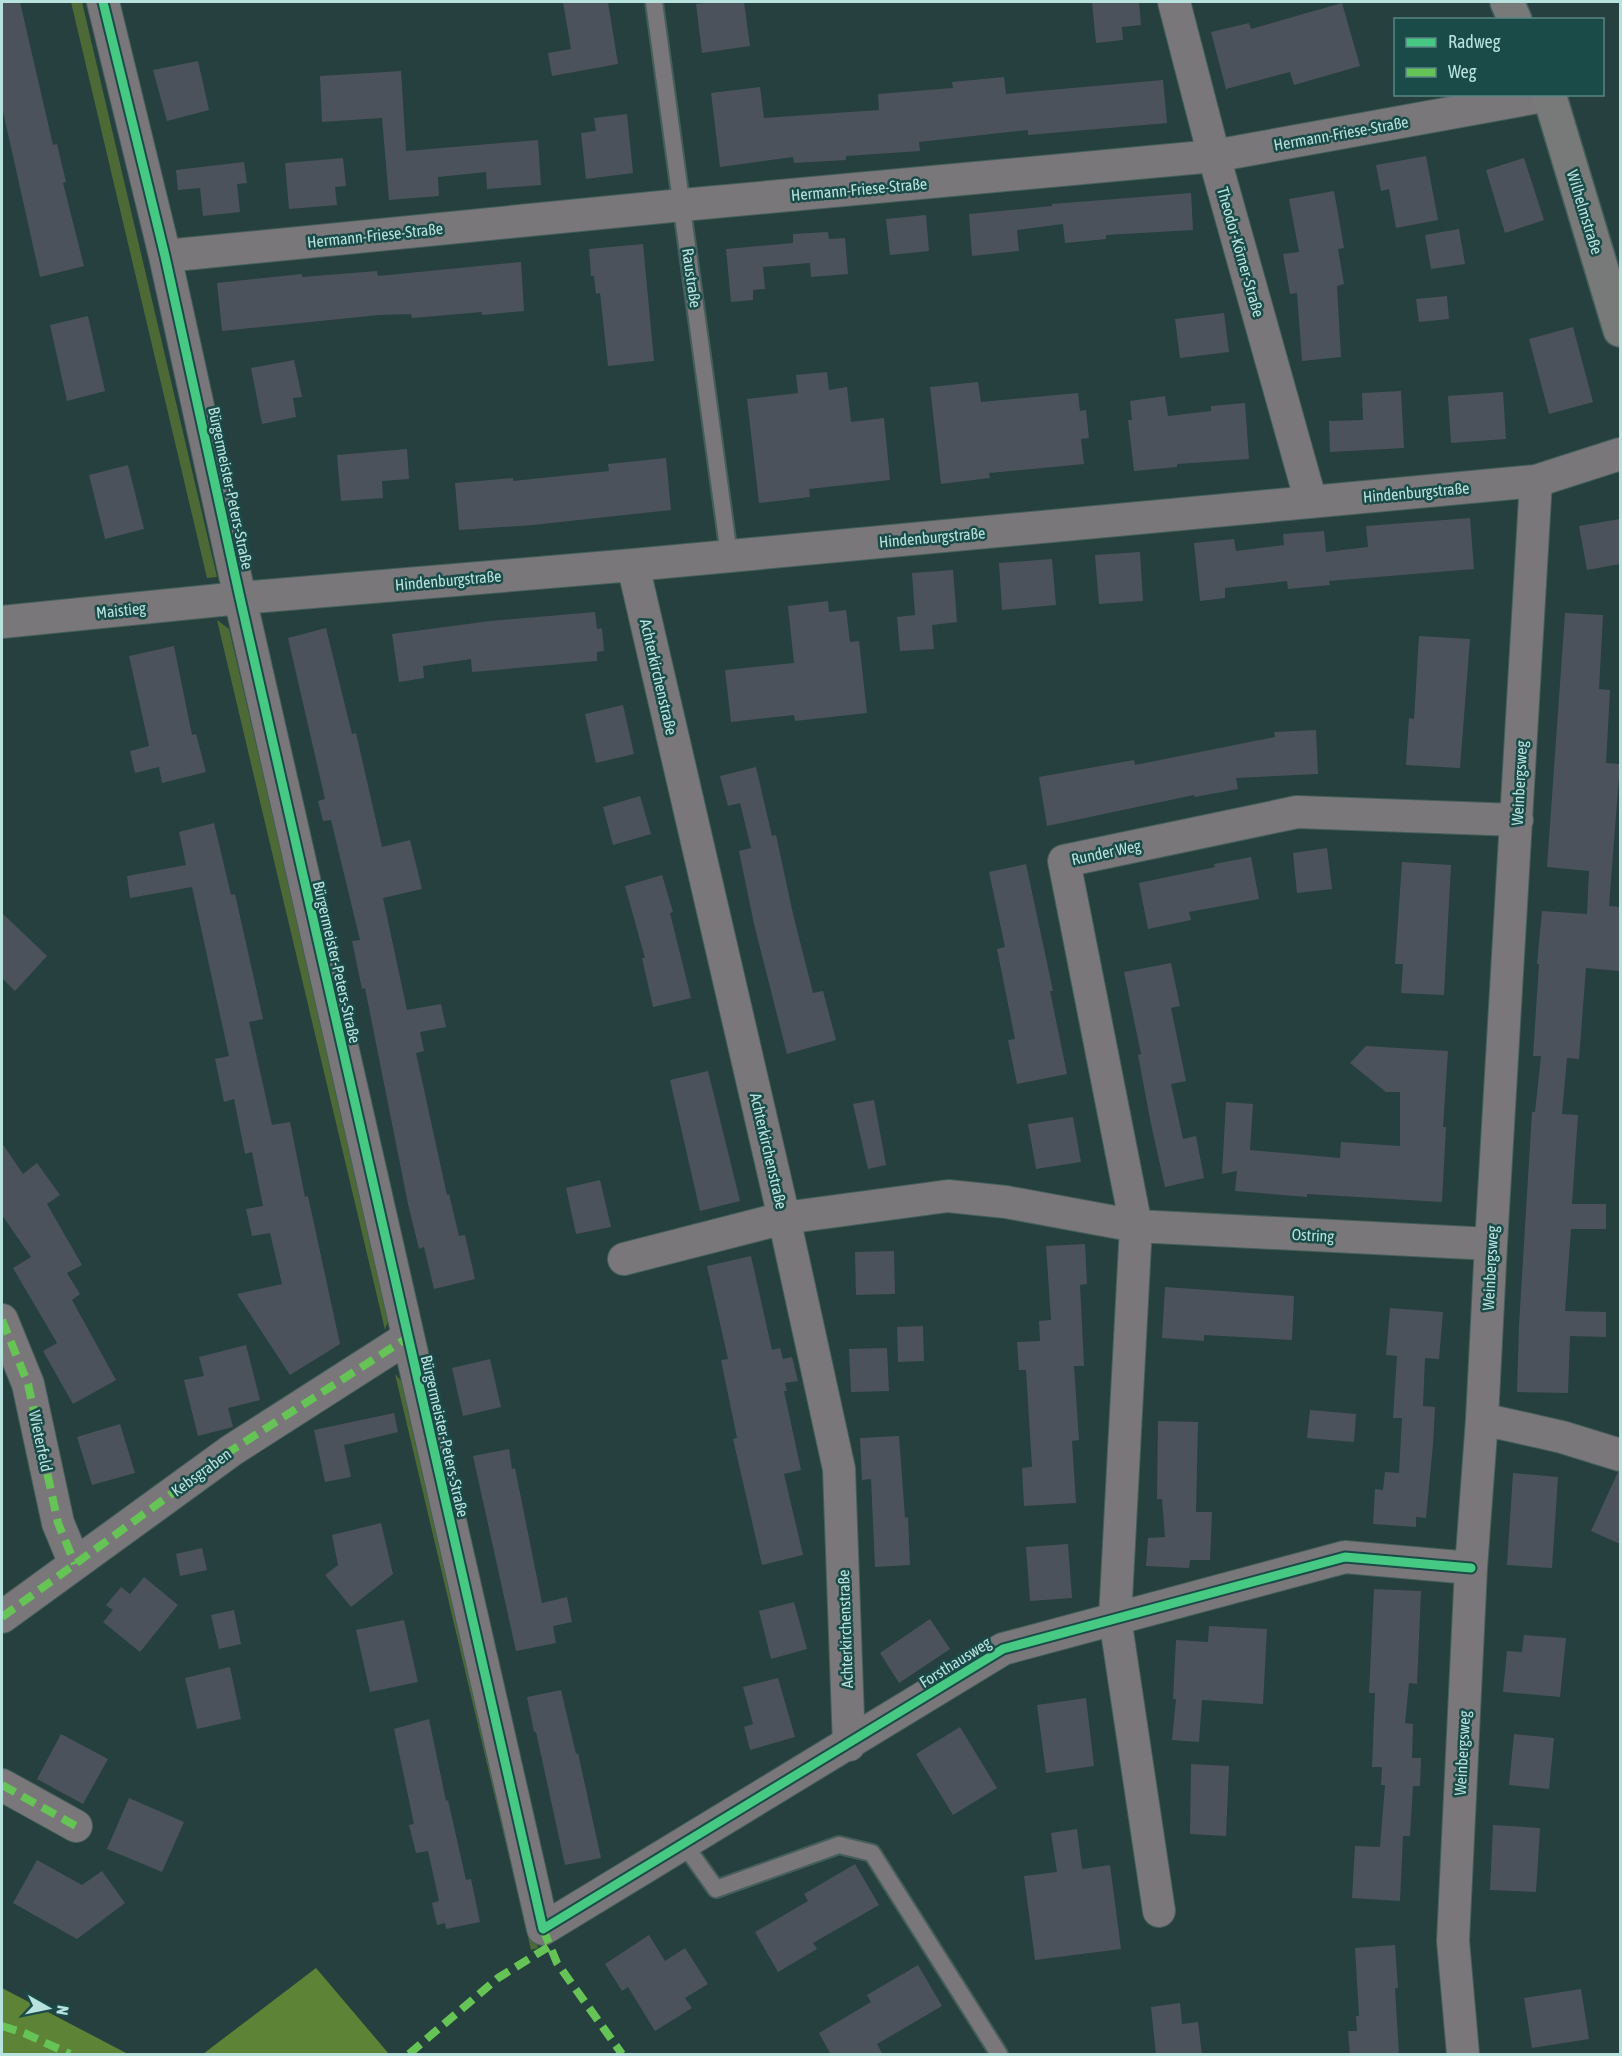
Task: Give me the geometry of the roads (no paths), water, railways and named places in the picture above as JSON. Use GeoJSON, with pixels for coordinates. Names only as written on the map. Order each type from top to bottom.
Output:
{"type":"FeatureCollection","features":[{"type":"Feature","properties":{"kind":"street","name":"Bürgermeister-Peters-Straße"},"geometry":{"type":"LineString","coordinates":[[104,2],[165,256],[407,1338],[543,1929]]}},
{"type":"Feature","properties":{"kind":"street","name":"Theodor-Körner-Straße"},"geometry":{"type":"LineString","coordinates":[[1174,2],[1214,156],[1311,502]]}},
{"type":"Feature","properties":{"kind":"street"},"geometry":{"type":"LineString","coordinates":[[1507,2],[1514,18]]}},
{"type":"Feature","properties":{"kind":"street","name":"Hermann-Friese-Straße"},"geometry":{"type":"LineString","coordinates":[[165,256],[1214,156],[1544,96]]}},
{"type":"Feature","properties":{"kind":"street","name":"Wilhelmstraße"},"geometry":{"type":"LineString","coordinates":[[1549,96],[1620,330]]}},
{"type":"Feature","properties":{"kind":"street","name":"Hindenburgstraße"},"geometry":{"type":"LineString","coordinates":[[240,598],[633,565],[1536,481],[1620,454]]}},
{"type":"Feature","properties":{"kind":"street","name":"Weinbergsweg"},"geometry":{"type":"LineString","coordinates":[[1463,2055],[1453,1941],[1470,1568],[1482,1419],[1536,481]]}},
{"type":"Feature","properties":{"kind":"street","name":"Achterkirchenstraße"},"geometry":{"type":"LineString","coordinates":[[633,565],[784,1218],[839,1469],[849,1745]]}},
{"type":"Feature","properties":{"kind":"street","name":"Maistieg"},"geometry":{"type":"LineString","coordinates":[[2,622],[240,598]]}},
{"type":"Feature","properties":{"kind":"street","name":"Runder Weg"},"geometry":{"type":"LineString","coordinates":[[1136,1226],[1064,861],[1298,812],[1517,820]]}},
{"type":"Feature","properties":{"kind":"street","name":"Ostring"},"geometry":{"type":"LineString","coordinates":[[624,1259],[784,1218],[948,1196],[1006,1202],[1136,1226],[1491,1244]]}},
{"type":"Feature","properties":{"kind":"street"},"geometry":{"type":"LineString","coordinates":[[1136,1226],[1115,1618],[1159,1911]]}},
{"type":"Feature","properties":{"kind":"street","name":"Wieterfeld"},"geometry":{"type":"LineString","coordinates":[[2,1320],[28,1384],[58,1523],[75,1564]]}},
{"type":"Feature","properties":{"kind":"street","name":"Kebsgraben"},"geometry":{"type":"LineString","coordinates":[[2,1617],[232,1450],[407,1338]]}},
{"type":"Feature","properties":{"kind":"street"},"geometry":{"type":"LineString","coordinates":[[1482,1419],[1562,1437],[1620,1455]]}},
{"type":"Feature","properties":{"kind":"street","name":"Forsthausweg"},"geometry":{"type":"LineString","coordinates":[[543,1929],[849,1745],[1003,1649],[1345,1557],[1470,1568]]}},
{"type":"Feature","properties":{"kind":"street"},"geometry":{"type":"LineString","coordinates":[[2,1785],[76,1826]]}},
{"type":"Feature","properties":{"kind":"lane","name":"Raustraße"},"geometry":{"type":"LineString","coordinates":[[654,2],[729,555]]}},
{"type":"Feature","properties":{"kind":"lane"},"geometry":{"type":"LineString","coordinates":[[684,1844],[716,1889],[839,1845],[872,1853],[999,2055]]}}]}
